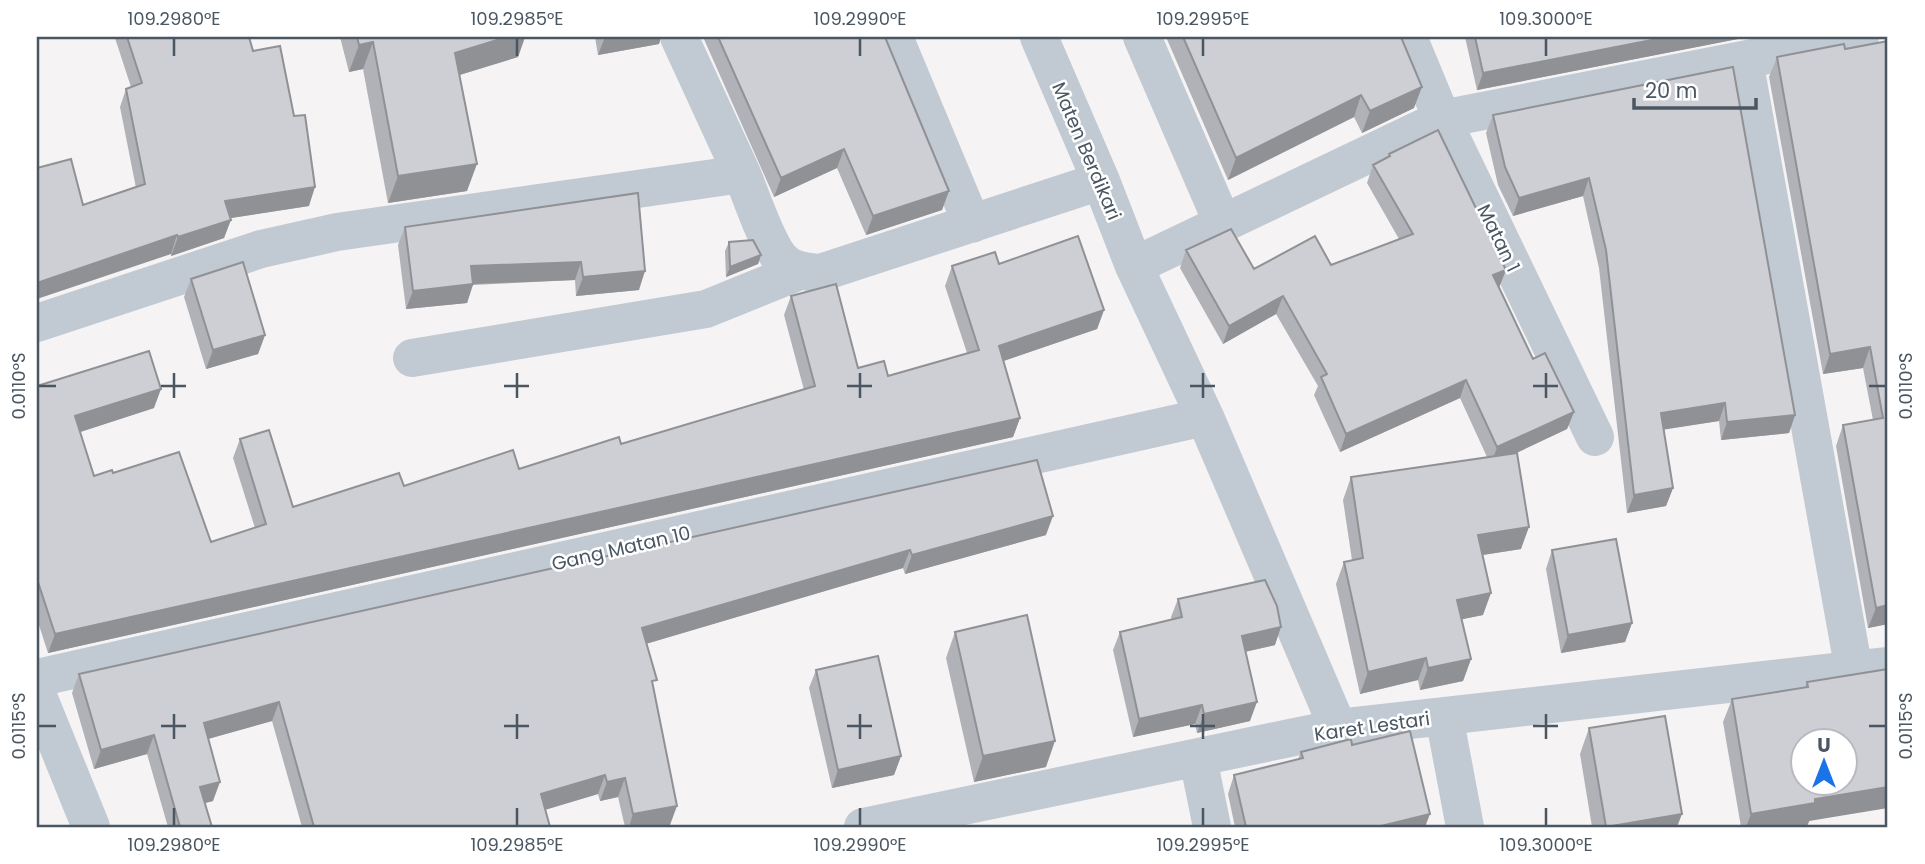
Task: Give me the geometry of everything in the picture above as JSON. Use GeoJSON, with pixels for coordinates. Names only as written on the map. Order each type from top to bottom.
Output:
{"type":"FeatureCollection","features":[{"type":"Feature","properties":{"kind":"street"},"geometry":{"type":"LineString","coordinates":[[679,37],[774,250],[784,263],[800,271],[820,273],[1101,181]]}},
{"type":"Feature","properties":{"kind":"street"},"geometry":{"type":"LineString","coordinates":[[894,37],[972,223]]}},
{"type":"Feature","properties":{"kind":"street","name":"Maten Berdikari"},"geometry":{"type":"LineString","coordinates":[[1039,37],[1134,266],[1205,417],[1338,729]]}},
{"type":"Feature","properties":{"kind":"street"},"geometry":{"type":"LineString","coordinates":[[1142,37],[1223,223]]}},
{"type":"Feature","properties":{"kind":"street","name":"Matan 1"},"geometry":{"type":"LineString","coordinates":[[1408,37],[1442,119],[1595,437]]}},
{"type":"Feature","properties":{"kind":"street"},"geometry":{"type":"LineString","coordinates":[[1134,266],[1442,119],[1860,37]]}},
{"type":"Feature","properties":{"kind":"street"},"geometry":{"type":"LineString","coordinates":[[1744,60],[1871,668]]}},
{"type":"Feature","properties":{"kind":"street"},"geometry":{"type":"LineString","coordinates":[[37,323],[261,249],[337,232],[742,174]]}},
{"type":"Feature","properties":{"kind":"street"},"geometry":{"type":"LineString","coordinates":[[412,358],[706,309],[800,271]]}},
{"type":"Feature","properties":{"kind":"street","name":"Gang Matan 10"},"geometry":{"type":"LineString","coordinates":[[37,678],[1205,417]]}},
{"type":"Feature","properties":{"kind":"street","name":"Karet Lestari"},"geometry":{"type":"LineString","coordinates":[[863,827],[1338,729],[1871,668]]}},
{"type":"Feature","properties":{"kind":"street"},"geometry":{"type":"LineString","coordinates":[[37,694],[91,827]]}},
{"type":"Feature","properties":{"kind":"street"},"geometry":{"type":"LineString","coordinates":[[1444,716],[1465,827]]}},
{"type":"Feature","properties":{"kind":"street"},"geometry":{"type":"LineString","coordinates":[[1198,758],[1212,827]]}},
{"type":"Feature","properties":{"kind":"building"},"geometry":{"type":"Polygon","coordinates":[[[127,37],[249,37],[253,51],[280,46],[294,116],[305,115],[315,187],[225,201],[231,220],[178,237],[177,235],[37,283],[37,168],[71,159],[83,205],[145,184],[126,89],[142,83],[127,37]]]}},
{"type":"Feature","properties":{"kind":"building"},"geometry":{"type":"Polygon","coordinates":[[[357,37],[507,37],[455,53],[477,164],[398,176],[373,42],[359,45],[357,37]]]}},
{"type":"Feature","properties":{"kind":"building"},"geometry":{"type":"Polygon","coordinates":[[[718,37],[885,37],[949,191],[873,216],[844,149],[781,178],[718,37]]]}},
{"type":"Feature","properties":{"kind":"building"},"geometry":{"type":"Polygon","coordinates":[[[1183,37],[1401,37],[1422,87],[1370,111],[1361,95],[1236,158],[1183,37]]]}},
{"type":"Feature","properties":{"kind":"building"},"geometry":{"type":"Polygon","coordinates":[[[1475,37],[1667,37],[1483,73],[1475,37]]]}},
{"type":"Feature","properties":{"kind":"building"},"geometry":{"type":"Polygon","coordinates":[[[1888,41],[1888,605],[1876,608],[1843,425],[1883,418],[1870,347],[1830,354],[1777,57],[1844,44],[1845,49],[1888,41]]]}},
{"type":"Feature","properties":{"kind":"building"},"geometry":{"type":"Polygon","coordinates":[[[1733,67],[1795,415],[1727,422],[1725,403],[1661,413],[1673,488],[1634,495],[1606,250],[1589,178],[1519,198],[1505,167],[1493,115],[1733,67]]]}},
{"type":"Feature","properties":{"kind":"building"},"geometry":{"type":"Polygon","coordinates":[[[1438,130],[1506,270],[1493,275],[1533,359],[1545,353],[1574,412],[1497,447],[1466,380],[1346,434],[1321,377],[1327,374],[1283,296],[1229,326],[1186,250],[1231,229],[1254,269],[1315,236],[1331,265],[1413,234],[1373,165],[1438,130]]]}},
{"type":"Feature","properties":{"kind":"building"},"geometry":{"type":"Polygon","coordinates":[[[638,193],[645,271],[583,277],[581,262],[471,266],[473,284],[413,291],[405,227],[638,193]]]}},
{"type":"Feature","properties":{"kind":"building"},"geometry":{"type":"Polygon","coordinates":[[[1078,236],[1104,310],[999,346],[1020,418],[55,634],[37,579],[37,386],[149,351],[161,389],[75,416],[94,476],[112,470],[113,473],[179,452],[211,542],[266,524],[240,439],[269,430],[293,507],[399,473],[404,486],[513,450],[519,469],[619,437],[621,444],[815,386],[791,296],[836,284],[858,368],[884,361],[888,376],[979,350],[952,266],[995,252],[999,264],[1078,236]]]}},
{"type":"Feature","properties":{"kind":"building"},"geometry":{"type":"Polygon","coordinates":[[[753,240],[761,255],[730,267],[729,242],[753,240]]]}},
{"type":"Feature","properties":{"kind":"building"},"geometry":{"type":"Polygon","coordinates":[[[243,262],[265,335],[213,350],[191,279],[243,262]]]}},
{"type":"Feature","properties":{"kind":"building"},"geometry":{"type":"Polygon","coordinates":[[[1517,453],[1529,527],[1478,535],[1491,593],[1457,600],[1471,659],[1428,668],[1426,658],[1368,672],[1344,562],[1363,558],[1351,477],[1517,453]]]}},
{"type":"Feature","properties":{"kind":"building"},"geometry":{"type":"Polygon","coordinates":[[[1037,460],[1053,516],[912,555],[910,550],[642,628],[657,680],[652,681],[677,806],[633,814],[625,778],[607,782],[605,775],[541,794],[550,827],[314,827],[279,702],[204,723],[220,782],[200,787],[212,827],[180,827],[154,735],[101,750],[79,674],[1037,460]]]}},
{"type":"Feature","properties":{"kind":"building"},"geometry":{"type":"Polygon","coordinates":[[[1616,539],[1632,623],[1568,635],[1552,550],[1616,539]]]}},
{"type":"Feature","properties":{"kind":"building"},"geometry":{"type":"Polygon","coordinates":[[[1265,580],[1277,606],[1281,627],[1242,636],[1257,702],[1204,714],[1202,705],[1139,719],[1120,632],[1182,617],[1178,599],[1265,580]]]}},
{"type":"Feature","properties":{"kind":"building"},"geometry":{"type":"Polygon","coordinates":[[[1027,615],[1055,741],[983,756],[955,632],[1027,615]]]}},
{"type":"Feature","properties":{"kind":"building"},"geometry":{"type":"Polygon","coordinates":[[[878,656],[901,756],[838,770],[816,670],[878,656]]]}},
{"type":"Feature","properties":{"kind":"building"},"geometry":{"type":"Polygon","coordinates":[[[1888,669],[1888,787],[1858,792],[1858,728],[1788,728],[1788,798],[1821,798],[1815,799],[1815,803],[1751,814],[1732,699],[1808,687],[1807,682],[1888,669]]]}},
{"type":"Feature","properties":{"kind":"building"},"geometry":{"type":"Polygon","coordinates":[[[1665,716],[1682,814],[1606,827],[1589,728],[1665,716]]]}},
{"type":"Feature","properties":{"kind":"building"},"geometry":{"type":"Polygon","coordinates":[[[1410,731],[1430,814],[1377,827],[1246,827],[1234,775],[1303,758],[1301,752],[1351,739],[1352,745],[1410,731]]]}}]}
